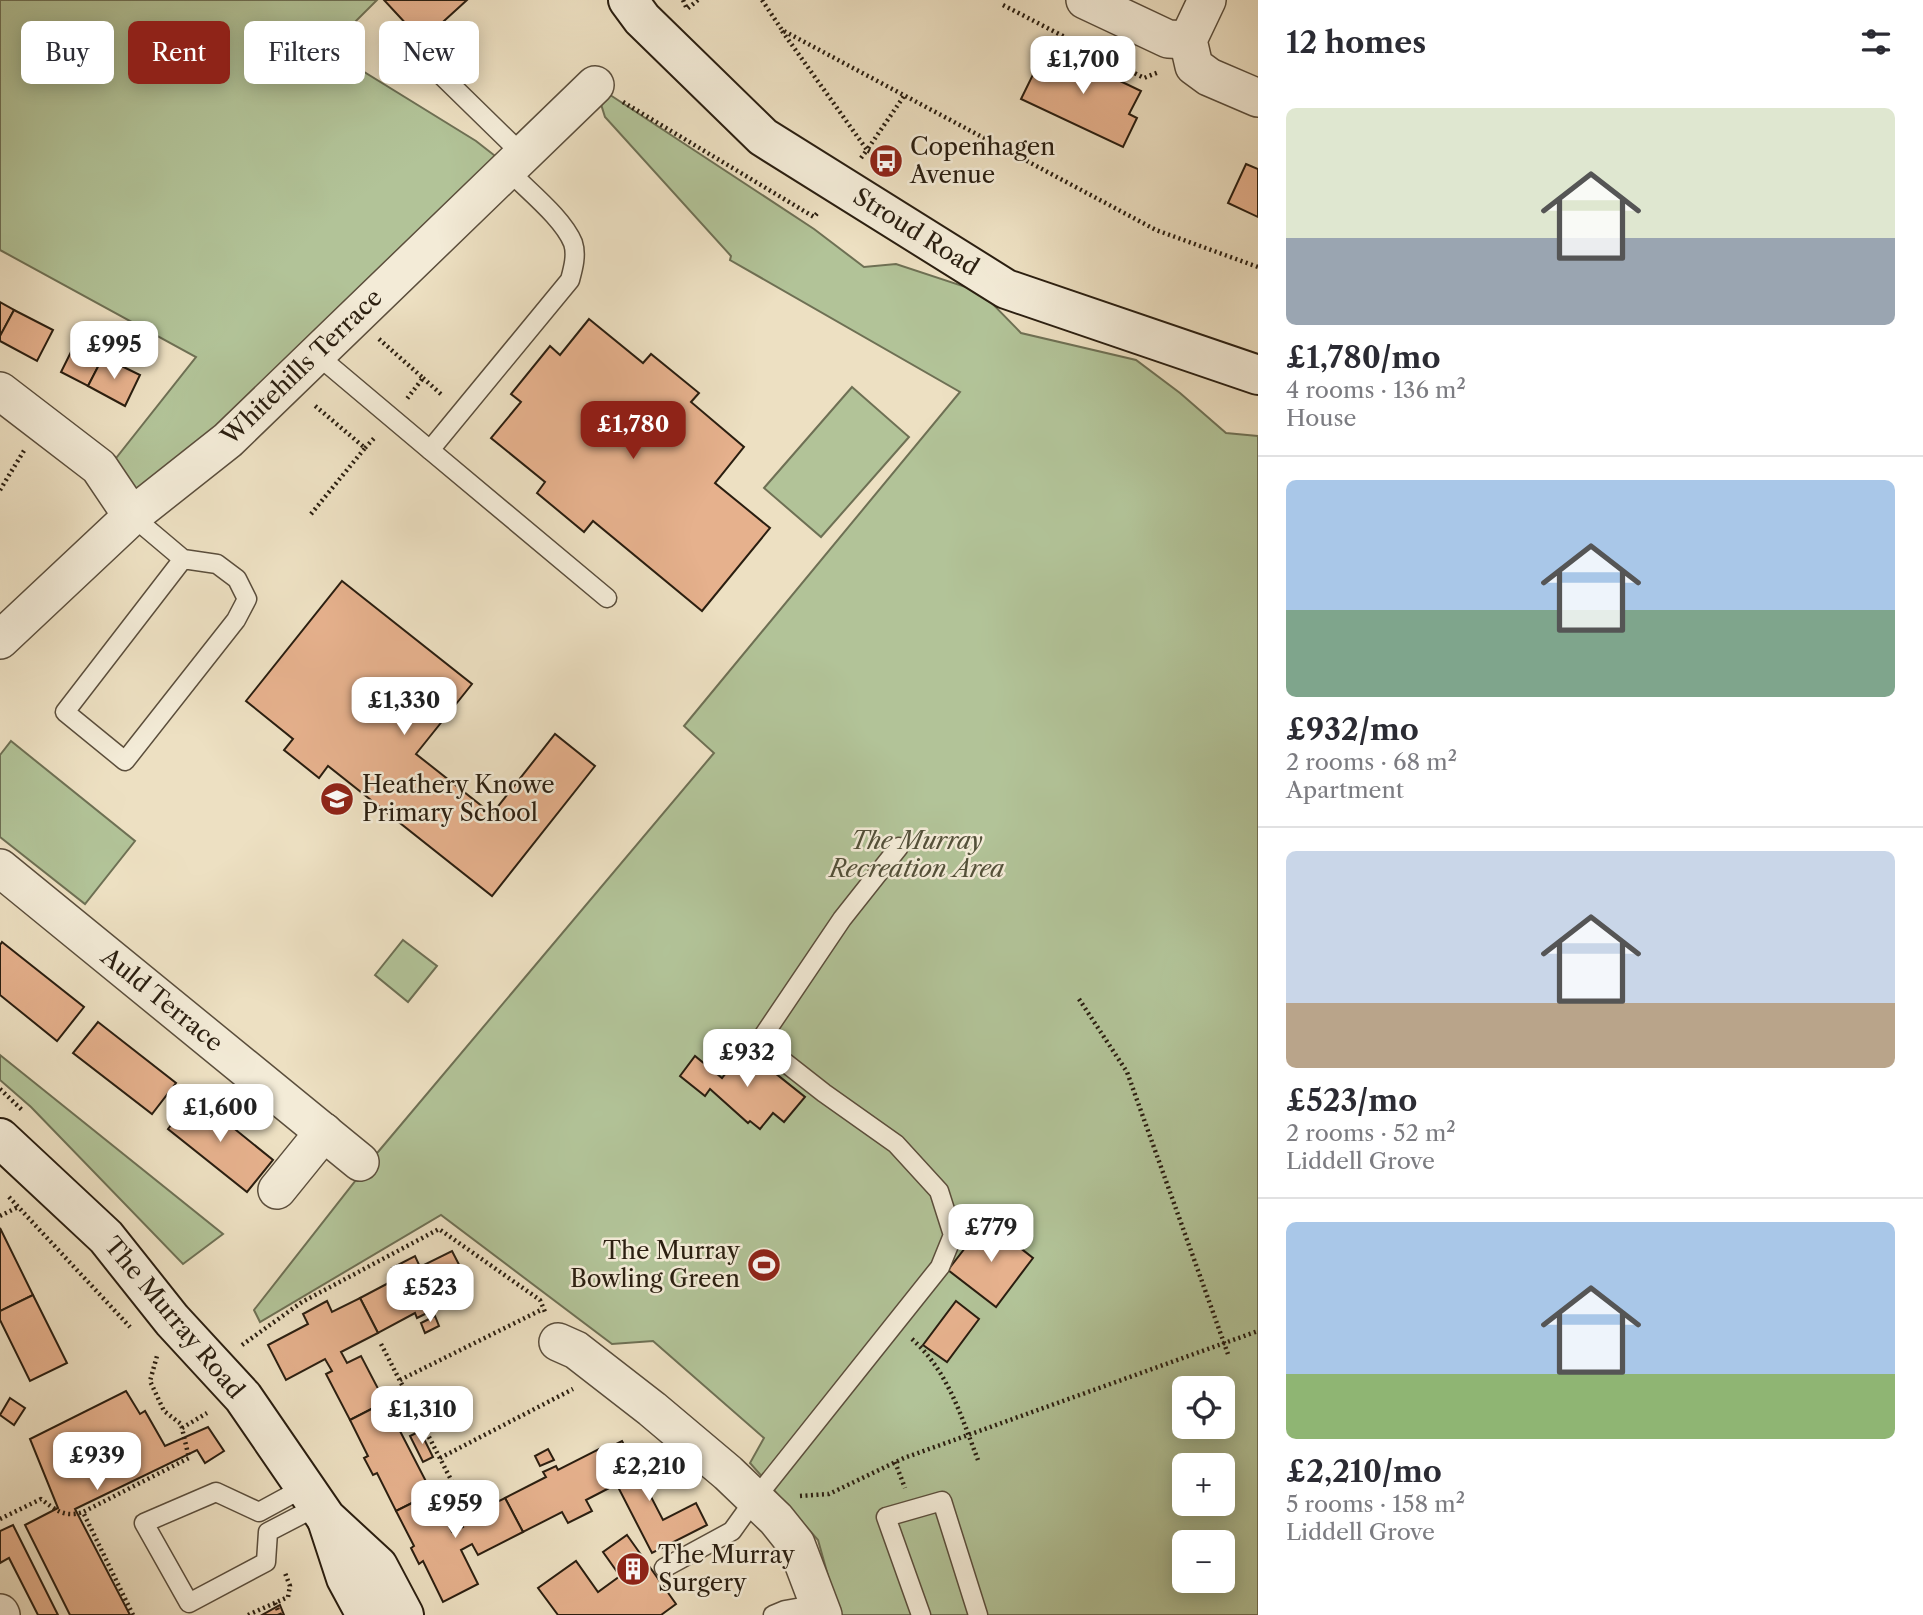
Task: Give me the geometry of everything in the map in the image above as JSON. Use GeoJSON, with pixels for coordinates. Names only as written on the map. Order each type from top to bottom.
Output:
{"type":"FeatureCollection","features":[{"type":"Feature","properties":{"kind":"street","name":"Stroud Road"},"geometry":{"type":"LineString","coordinates":[[628,0],[642,19],[763,136],[1006,289],[1258,374]]}},
{"type":"Feature","properties":{"kind":"street"},"geometry":{"type":"LineString","coordinates":[[1085,0],[1190,49]]}},
{"type":"Feature","properties":{"kind":"street"},"geometry":{"type":"LineString","coordinates":[[1208,0],[1190,49],[1194,66],[1209,76],[1258,98]]}},
{"type":"Feature","properties":{"kind":"street","name":"Whitehills Terrace"},"geometry":{"type":"LineString","coordinates":[[0,640],[132,516],[228,440],[596,85]]}},
{"type":"Feature","properties":{"kind":"street"},"geometry":{"type":"LineString","coordinates":[[0,391],[99,467],[132,516]]}},
{"type":"Feature","properties":{"kind":"street","name":"Auld Terrace"},"geometry":{"type":"LineString","coordinates":[[0,868],[360,1162]]}},
{"type":"Feature","properties":{"kind":"street"},"geometry":{"type":"LineString","coordinates":[[277,1190],[324,1132]]}},
{"type":"Feature","properties":{"kind":"street","name":"The Murray Road"},"geometry":{"type":"LineString","coordinates":[[0,1138],[106,1237],[172,1320],[243,1397],[317,1504],[378,1566],[404,1615]]}},
{"type":"Feature","properties":{"kind":"street"},"geometry":{"type":"LineString","coordinates":[[558,1342],[576,1350],[605,1372],[729,1473],[776,1519],[796,1544],[821,1610]]}},
{"type":"Feature","properties":{"kind":"street","name":"The Murray Road"},"geometry":{"type":"LineString","coordinates":[[317,1504],[346,1578],[366,1615]]}},
{"type":"Feature","properties":{"kind":"lane"},"geometry":{"type":"LineString","coordinates":[[430,450],[570,281],[575,264],[573,245],[562,226],[515,163],[448,84]]}},
{"type":"Feature","properties":{"kind":"lane"},"geometry":{"type":"LineString","coordinates":[[316,354],[607,598]]}},
{"type":"Feature","properties":{"kind":"lane"},"geometry":{"type":"LineString","coordinates":[[132,516],[183,559],[216,564],[237,579],[247,599],[236,620],[124,761],[65,712],[183,559]]}},
{"type":"Feature","properties":{"kind":"lane"},"geometry":{"type":"LineString","coordinates":[[664,1568],[732,1531],[940,1268],[953,1235],[939,1191],[896,1144],[759,1042],[842,919],[899,847]]}},
{"type":"Feature","properties":{"kind":"lane"},"geometry":{"type":"LineString","coordinates":[[216,1492],[259,1512],[317,1504],[268,1532],[266,1562],[189,1603],[144,1523],[216,1492]]}},
{"type":"Feature","properties":{"kind":"lane"},"geometry":{"type":"LineString","coordinates":[[917,1614],[886,1517],[942,1501],[978,1615]]}},
{"type":"Feature","properties":{"kind":"lane"},"geometry":{"type":"LineString","coordinates":[[773,1615],[785,1610],[821,1610]]}},
{"type":"Feature","properties":{"kind":"path"},"geometry":{"type":"LineString","coordinates":[[683,0],[687,9],[698,0]]}},
{"type":"Feature","properties":{"kind":"path"},"geometry":{"type":"LineString","coordinates":[[762,0],[867,150],[886,161]]}},
{"type":"Feature","properties":{"kind":"path"},"geometry":{"type":"LineString","coordinates":[[1003,5],[1144,78],[1190,49]]}},
{"type":"Feature","properties":{"kind":"path"},"geometry":{"type":"LineString","coordinates":[[782,30],[1156,230],[1258,267]]}},
{"type":"Feature","properties":{"kind":"path"},"geometry":{"type":"LineString","coordinates":[[596,85],[814,216]]}},
{"type":"Feature","properties":{"kind":"path"},"geometry":{"type":"LineString","coordinates":[[867,150],[904,96]]}},
{"type":"Feature","properties":{"kind":"path"},"geometry":{"type":"LineString","coordinates":[[311,514],[423,378],[355,317]]}},
{"type":"Feature","properties":{"kind":"path"},"geometry":{"type":"LineString","coordinates":[[287,382],[365,448]]}},
{"type":"Feature","properties":{"kind":"path"},"geometry":{"type":"LineString","coordinates":[[0,490],[27,446]]}},
{"type":"Feature","properties":{"kind":"path"},"geometry":{"type":"LineString","coordinates":[[1079,999],[1127,1072],[1229,1357]]}},
{"type":"Feature","properties":{"kind":"path"},"geometry":{"type":"LineString","coordinates":[[0,1216],[18,1207],[130,1327]]}},
{"type":"Feature","properties":{"kind":"path"},"geometry":{"type":"LineString","coordinates":[[238,1348],[302,1302],[439,1229],[540,1300],[558,1342]]}},
{"type":"Feature","properties":{"kind":"path"},"geometry":{"type":"LineString","coordinates":[[400,1380],[544,1309]]}},
{"type":"Feature","properties":{"kind":"path"},"geometry":{"type":"LineString","coordinates":[[894,1324],[926,1352],[953,1393],[978,1460]]}},
{"type":"Feature","properties":{"kind":"path"},"geometry":{"type":"LineString","coordinates":[[755,1499],[829,1494],[904,1458],[1258,1331]]}},
{"type":"Feature","properties":{"kind":"path"},"geometry":{"type":"LineString","coordinates":[[381,1344],[462,1501]]}},
{"type":"Feature","properties":{"kind":"path"},"geometry":{"type":"LineString","coordinates":[[0,1519],[41,1499],[59,1513],[72,1516],[189,1458],[181,1424],[164,1411],[150,1381],[158,1357],[149,1347]]}},
{"type":"Feature","properties":{"kind":"path"},"geometry":{"type":"LineString","coordinates":[[440,1458],[605,1372]]}},
{"type":"Feature","properties":{"kind":"path"},"geometry":{"type":"LineString","coordinates":[[182,1427],[207,1413]]}},
{"type":"Feature","properties":{"kind":"path"},"geometry":{"type":"LineString","coordinates":[[83,1512],[133,1615]]}},
{"type":"Feature","properties":{"kind":"path"},"geometry":{"type":"LineString","coordinates":[[248,1615],[288,1597]]}},
{"type":"Feature","properties":{"kind":"path"},"geometry":{"type":"LineString","coordinates":[[275,1603],[281,1615]]}},
{"type":"Feature","properties":{"kind":"green space"},"geometry":{"type":"Polygon","coordinates":[[[0,0],[377,0],[356,21],[244,21],[244,84],[365,84],[365,72],[379,81],[379,84],[384,84],[476,141],[499,159],[232,423],[137,496],[113,462],[196,357],[0,250],[0,0]]]}},
{"type":"Feature","properties":{"kind":"green space","name":"The Murray Recreation Area"},"geometry":{"type":"Polygon","coordinates":[[[595,85],[814,229],[864,267],[896,264],[981,292],[1021,333],[1136,360],[1226,433],[1258,436],[1258,1615],[839,1615],[818,1540],[750,1463],[764,1438],[653,1341],[612,1344],[441,1215],[260,1322],[254,1310],[378,1152],[714,753],[684,726],[960,392],[730,260],[731,256],[605,117],[595,85]]]}},
{"type":"Feature","properties":{"kind":"green space"},"geometry":{"type":"Polygon","coordinates":[[[852,387],[909,437],[821,537],[764,488],[852,387]]]}},
{"type":"Feature","properties":{"kind":"green space"},"geometry":{"type":"Polygon","coordinates":[[[11,741],[135,841],[85,904],[0,837],[0,755],[11,741]]]}},
{"type":"Feature","properties":{"kind":"green space"},"geometry":{"type":"Polygon","coordinates":[[[403,940],[437,966],[408,1002],[375,975],[403,940]]]}},
{"type":"Feature","properties":{"kind":"green space"},"geometry":{"type":"Polygon","coordinates":[[[0,1055],[223,1234],[183,1264],[31,1107],[0,1080],[0,1055]]]}},
{"type":"Feature","properties":{"kind":"building"},"geometry":{"type":"Polygon","coordinates":[[[384,0],[467,0],[444,21],[403,21],[384,0]]]}},
{"type":"Feature","properties":{"kind":"building"},"geometry":{"type":"Polygon","coordinates":[[[1047,46],[1141,91],[1129,114],[1137,118],[1123,147],[1021,99],[1047,46]]]}},
{"type":"Feature","properties":{"kind":"building"},"geometry":{"type":"Polygon","coordinates":[[[1246,164],[1258,169],[1258,217],[1228,203],[1246,164]]]}},
{"type":"Feature","properties":{"kind":"building"},"geometry":{"type":"Polygon","coordinates":[[[0,302],[14,310],[0,336],[0,302]]]}},
{"type":"Feature","properties":{"kind":"building"},"geometry":{"type":"Polygon","coordinates":[[[14,310],[53,330],[37,361],[0,341],[14,310]]]}},
{"type":"Feature","properties":{"kind":"building"},"geometry":{"type":"Polygon","coordinates":[[[589,319],[643,363],[651,354],[699,393],[691,402],[744,447],[715,483],[770,528],[702,611],[593,521],[584,532],[537,493],[545,482],[491,438],[521,402],[511,394],[550,346],[560,355],[589,319]]]}},
{"type":"Feature","properties":{"kind":"building"},"geometry":{"type":"Polygon","coordinates":[[[76,342],[103,357],[88,386],[61,372],[76,342]]]}},
{"type":"Feature","properties":{"kind":"building"},"geometry":{"type":"Polygon","coordinates":[[[103,357],[140,375],[125,406],[88,386],[103,357]]]}},
{"type":"Feature","properties":{"kind":"building"},"geometry":{"type":"Polygon","coordinates":[[[342,581],[472,684],[416,754],[492,814],[555,734],[595,766],[492,896],[328,766],[319,778],[284,750],[293,739],[246,701],[342,581]]]}},
{"type":"Feature","properties":{"kind":"building"},"geometry":{"type":"Polygon","coordinates":[[[2,942],[84,1007],[57,1041],[0,995],[2,942]]]}},
{"type":"Feature","properties":{"kind":"building"},"geometry":{"type":"Polygon","coordinates":[[[98,1022],[176,1083],[152,1114],[73,1053],[98,1022]]]}},
{"type":"Feature","properties":{"kind":"building"},"geometry":{"type":"Polygon","coordinates":[[[745,1049],[805,1097],[784,1122],[773,1113],[760,1129],[750,1121],[748,1123],[710,1089],[705,1096],[680,1076],[695,1056],[722,1078],[745,1049]]]}},
{"type":"Feature","properties":{"kind":"building"},"geometry":{"type":"Polygon","coordinates":[[[194,1096],[273,1160],[247,1192],[168,1129],[194,1096]]]}},
{"type":"Feature","properties":{"kind":"building"},"geometry":{"type":"Polygon","coordinates":[[[986,1221],[1033,1258],[996,1307],[948,1270],[986,1221]]]}},
{"type":"Feature","properties":{"kind":"building"},"geometry":{"type":"Polygon","coordinates":[[[0,1228],[33,1295],[0,1311],[0,1228]]]}},
{"type":"Feature","properties":{"kind":"building"},"geometry":{"type":"Polygon","coordinates":[[[452,1251],[470,1286],[429,1307],[431,1311],[417,1318],[415,1313],[378,1333],[360,1298],[398,1278],[392,1268],[415,1256],[420,1267],[452,1251]]]}},
{"type":"Feature","properties":{"kind":"building"},"geometry":{"type":"Polygon","coordinates":[[[33,1295],[67,1363],[30,1381],[0,1320],[0,1311],[33,1295]]]}},
{"type":"Feature","properties":{"kind":"building"},"geometry":{"type":"Polygon","coordinates":[[[360,1298],[378,1333],[341,1352],[347,1363],[361,1356],[385,1402],[350,1420],[326,1374],[332,1371],[325,1359],[286,1380],[268,1345],[308,1324],[303,1314],[327,1301],[332,1312],[360,1298]]]}},
{"type":"Feature","properties":{"kind":"building"},"geometry":{"type":"Polygon","coordinates":[[[956,1301],[979,1319],[947,1362],[923,1345],[956,1301]]]}},
{"type":"Feature","properties":{"kind":"building"},"geometry":{"type":"Polygon","coordinates":[[[435,1316],[439,1326],[425,1333],[421,1323],[435,1316]]]}},
{"type":"Feature","properties":{"kind":"building"},"geometry":{"type":"Polygon","coordinates":[[[126,1391],[140,1414],[145,1411],[165,1446],[208,1427],[224,1451],[205,1463],[197,1450],[75,1509],[130,1615],[70,1615],[25,1525],[58,1508],[30,1439],[126,1391]]]}},
{"type":"Feature","properties":{"kind":"building"},"geometry":{"type":"Polygon","coordinates":[[[10,1398],[25,1408],[14,1425],[0,1415],[10,1398]]]}},
{"type":"Feature","properties":{"kind":"building"},"geometry":{"type":"Polygon","coordinates":[[[385,1402],[432,1493],[396,1511],[377,1473],[373,1475],[364,1458],[368,1456],[350,1420],[385,1402]]]}},
{"type":"Feature","properties":{"kind":"building"},"geometry":{"type":"Polygon","coordinates":[[[420,1431],[433,1457],[423,1462],[410,1436],[420,1431]]]}},
{"type":"Feature","properties":{"kind":"building"},"geometry":{"type":"Polygon","coordinates":[[[622,1441],[663,1520],[696,1503],[707,1525],[652,1553],[600,1452],[622,1441]]]}},
{"type":"Feature","properties":{"kind":"building"},"geometry":{"type":"Polygon","coordinates":[[[548,1449],[554,1460],[540,1466],[535,1456],[548,1449]]]}},
{"type":"Feature","properties":{"kind":"building"},"geometry":{"type":"Polygon","coordinates":[[[599,1449],[617,1484],[586,1500],[592,1511],[568,1523],[562,1512],[523,1532],[505,1498],[546,1477],[543,1472],[556,1466],[558,1470],[599,1449]]]}},
{"type":"Feature","properties":{"kind":"building"},"geometry":{"type":"Polygon","coordinates":[[[432,1493],[452,1532],[463,1527],[460,1520],[505,1498],[523,1532],[478,1555],[472,1544],[461,1550],[478,1584],[443,1602],[423,1561],[419,1564],[411,1548],[414,1546],[396,1511],[432,1493]]]}},
{"type":"Feature","properties":{"kind":"building"},"geometry":{"type":"Polygon","coordinates":[[[13,1525],[58,1615],[38,1615],[9,1558],[0,1563],[0,1531],[13,1525]]]}},
{"type":"Feature","properties":{"kind":"building","name":"The Murray Surgery"},"geometry":{"type":"Polygon","coordinates":[[[627,1535],[676,1604],[661,1615],[558,1615],[538,1588],[576,1561],[598,1592],[620,1576],[603,1552],[627,1535]]]}},
{"type":"Feature","properties":{"kind":"building"},"geometry":{"type":"Polygon","coordinates":[[[280,1605],[284,1615],[262,1615],[280,1605]]]}},
{"type":"Feature","properties":{"kind":"place","name":"Copenhagen Avenue"},"geometry":{"type":"Point","coordinates":[886,161]}},
{"type":"Feature","properties":{"kind":"place","name":"Heathery Knowe Primary School"},"geometry":{"type":"Point","coordinates":[337,799]}},
{"type":"Feature","properties":{"kind":"place","name":"The Murray Bowling Green"},"geometry":{"type":"Point","coordinates":[764,1265]}},
{"type":"Feature","properties":{"kind":"place","name":"The Murray Surgery"},"geometry":{"type":"Point","coordinates":[633,1569]}}]}
